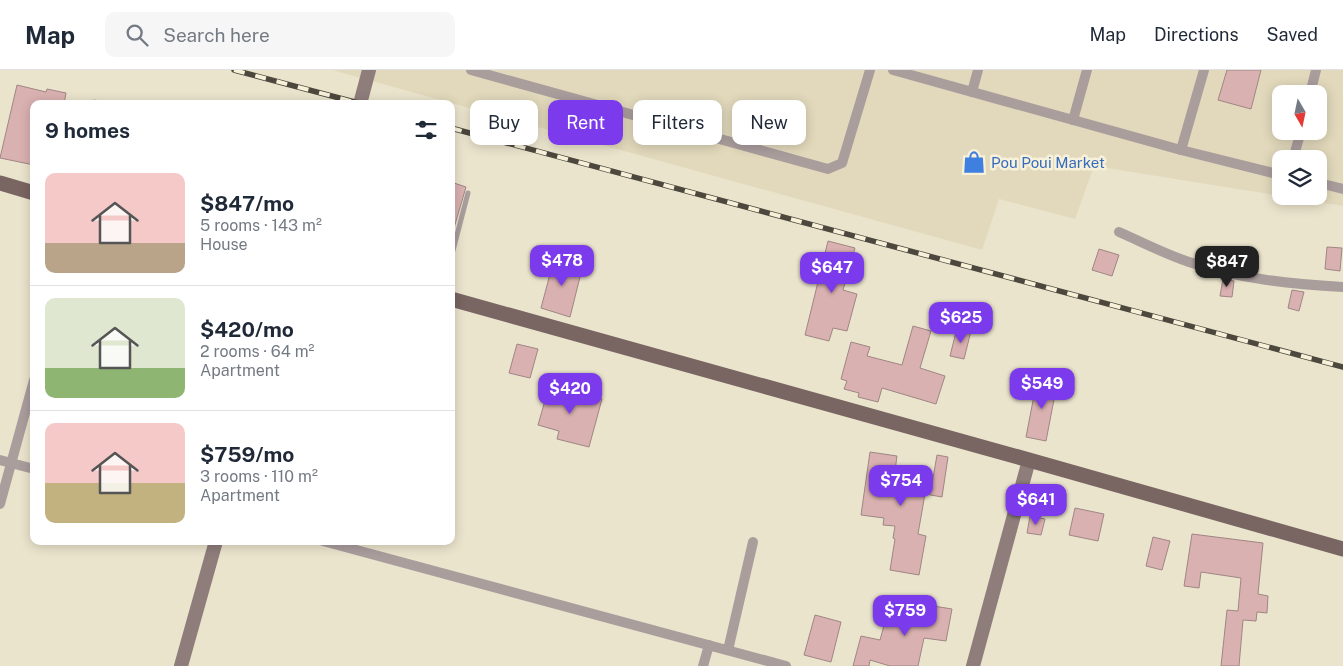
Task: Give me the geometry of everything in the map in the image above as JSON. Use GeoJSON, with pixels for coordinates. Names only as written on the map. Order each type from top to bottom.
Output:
{"type":"FeatureCollection","features":[{"type":"Feature","properties":{"kind":"main road"},"geometry":{"type":"LineString","coordinates":[[0,183],[30,192]]}},
{"type":"Feature","properties":{"kind":"main road"},"geometry":{"type":"LineString","coordinates":[[455,300],[1343,549]]}},
{"type":"Feature","properties":{"kind":"street"},"geometry":{"type":"LineString","coordinates":[[361,100],[369,70]]}},
{"type":"Feature","properties":{"kind":"street"},"geometry":{"type":"LineString","coordinates":[[471,70],[828,169],[842,163],[870,70]]}},
{"type":"Feature","properties":{"kind":"street"},"geometry":{"type":"LineString","coordinates":[[893,70],[1181,150],[1272,173]]}},
{"type":"Feature","properties":{"kind":"street"},"geometry":{"type":"LineString","coordinates":[[972,92],[978,70]]}},
{"type":"Feature","properties":{"kind":"street"},"geometry":{"type":"LineString","coordinates":[[1073,120],[1087,70]]}},
{"type":"Feature","properties":{"kind":"street"},"geometry":{"type":"LineString","coordinates":[[1181,150],[1204,70]]}},
{"type":"Feature","properties":{"kind":"street"},"geometry":{"type":"LineString","coordinates":[[1312,85],[1316,70]]}},
{"type":"Feature","properties":{"kind":"street"},"geometry":{"type":"LineString","coordinates":[[1327,185],[1343,189]]}},
{"type":"Feature","properties":{"kind":"street"},"geometry":{"type":"LineString","coordinates":[[1119,232],[1189,262],[1237,274],[1294,284],[1343,287]]}},
{"type":"Feature","properties":{"kind":"street"},"geometry":{"type":"LineString","coordinates":[[0,504],[30,395]]}},
{"type":"Feature","properties":{"kind":"street"},"geometry":{"type":"LineString","coordinates":[[0,460],[30,468]]}},
{"type":"Feature","properties":{"kind":"street"},"geometry":{"type":"LineString","coordinates":[[972,666],[1029,460]]}},
{"type":"Feature","properties":{"kind":"street"},"geometry":{"type":"LineString","coordinates":[[728,650],[754,542]]}},
{"type":"Feature","properties":{"kind":"street"},"geometry":{"type":"LineString","coordinates":[[181,666],[215,545]]}},
{"type":"Feature","properties":{"kind":"street"},"geometry":{"type":"LineString","coordinates":[[349,545],[786,666]]}},
{"type":"Feature","properties":{"kind":"street"},"geometry":{"type":"LineString","coordinates":[[703,666],[709,645]]}},
{"type":"Feature","properties":{"kind":"lane"},"geometry":{"type":"LineString","coordinates":[[455,243],[468,193]]}},
{"type":"Feature","properties":{"kind":"shaded area","name":"Pou Poui Market"},"geometry":{"type":"Polygon","coordinates":[[[332,70],[1343,70],[1343,206],[1327,203],[1327,150],[1272,150],[1272,195],[1094,166],[1075,219],[999,199],[982,250],[603,145],[623,145],[623,100],[548,100],[548,130],[538,127],[538,100],[470,100],[470,108],[455,104],[455,100],[440,100],[332,70]]]}},
{"type":"Feature","properties":{"kind":"building"},"geometry":{"type":"Polygon","coordinates":[[[1227,70],[1261,70],[1251,109],[1218,100],[1227,70]]]}},
{"type":"Feature","properties":{"kind":"building"},"geometry":{"type":"Polygon","coordinates":[[[17,85],[46,92],[47,89],[66,93],[65,100],[30,100],[30,164],[0,158],[17,85]]]}},
{"type":"Feature","properties":{"kind":"building"},"geometry":{"type":"Polygon","coordinates":[[[455,183],[466,187],[455,225],[455,183]]]}},
{"type":"Feature","properties":{"kind":"building"},"geometry":{"type":"Polygon","coordinates":[[[828,241],[855,248],[843,290],[857,294],[847,331],[833,328],[829,341],[805,335],[828,241]]]}},
{"type":"Feature","properties":{"kind":"building"},"geometry":{"type":"Polygon","coordinates":[[[1327,247],[1342,248],[1340,271],[1325,269],[1327,247]]]}},
{"type":"Feature","properties":{"kind":"building"},"geometry":{"type":"Polygon","coordinates":[[[1099,249],[1119,255],[1112,276],[1092,270],[1099,249]]]}},
{"type":"Feature","properties":{"kind":"building"},"geometry":{"type":"Polygon","coordinates":[[[554,259],[583,265],[570,317],[541,308],[554,259]]]}},
{"type":"Feature","properties":{"kind":"building"},"geometry":{"type":"Polygon","coordinates":[[[1223,279],[1234,281],[1232,297],[1220,296],[1223,279]]]}},
{"type":"Feature","properties":{"kind":"building"},"geometry":{"type":"Polygon","coordinates":[[[1292,290],[1304,292],[1299,311],[1288,308],[1292,290]]]}},
{"type":"Feature","properties":{"kind":"building"},"geometry":{"type":"Polygon","coordinates":[[[913,326],[931,331],[920,368],[945,376],[936,404],[882,388],[878,402],[858,397],[859,393],[844,389],[847,381],[841,379],[851,342],[870,347],[867,356],[902,365],[913,326]]]}},
{"type":"Feature","properties":{"kind":"building"},"geometry":{"type":"Polygon","coordinates":[[[957,328],[971,331],[964,359],[950,356],[957,328]]]}},
{"type":"Feature","properties":{"kind":"building"},"geometry":{"type":"Polygon","coordinates":[[[517,344],[538,349],[530,378],[509,373],[517,344]]]}},
{"type":"Feature","properties":{"kind":"building"},"geometry":{"type":"Polygon","coordinates":[[[1037,380],[1057,384],[1046,441],[1026,437],[1037,380]]]}},
{"type":"Feature","properties":{"kind":"building"},"geometry":{"type":"Polygon","coordinates":[[[550,383],[566,387],[565,390],[602,399],[589,447],[557,439],[559,431],[538,425],[550,383]]]}},
{"type":"Feature","properties":{"kind":"building"},"geometry":{"type":"Polygon","coordinates":[[[870,452],[897,456],[894,478],[932,484],[937,455],[948,457],[942,497],[925,494],[918,534],[926,536],[919,575],[890,570],[895,526],[883,525],[884,518],[861,515],[870,452]]]}},
{"type":"Feature","properties":{"kind":"building"},"geometry":{"type":"Polygon","coordinates":[[[1075,508],[1104,514],[1098,541],[1069,535],[1075,508]]]}},
{"type":"Feature","properties":{"kind":"building"},"geometry":{"type":"Polygon","coordinates":[[[1030,516],[1045,519],[1041,535],[1027,533],[1030,516]]]}},
{"type":"Feature","properties":{"kind":"building"},"geometry":{"type":"Polygon","coordinates":[[[1192,534],[1263,543],[1258,594],[1268,596],[1267,613],[1257,612],[1256,621],[1243,620],[1239,666],[1221,666],[1227,610],[1238,611],[1241,578],[1201,572],[1199,588],[1184,586],[1192,534]]]}},
{"type":"Feature","properties":{"kind":"building"},"geometry":{"type":"Polygon","coordinates":[[[1153,537],[1170,541],[1162,570],[1146,566],[1153,537]]]}},
{"type":"Feature","properties":{"kind":"building"},"geometry":{"type":"Polygon","coordinates":[[[915,603],[952,609],[946,641],[924,638],[918,666],[890,666],[870,660],[869,666],[853,666],[861,636],[880,640],[888,611],[912,618],[915,603]]]}},
{"type":"Feature","properties":{"kind":"building"},"geometry":{"type":"Polygon","coordinates":[[[815,615],[841,622],[831,662],[804,655],[815,615]]]}},
{"type":"Feature","properties":{"kind":"railway"},"geometry":{"type":"LineString","coordinates":[[234,70],[347,100]]}},
{"type":"Feature","properties":{"kind":"railway"},"geometry":{"type":"LineString","coordinates":[[455,129],[1343,367]]}},
{"type":"Feature","properties":{"kind":"place","name":"Pou Poui Market"},"geometry":{"type":"Point","coordinates":[974,162]}}]}
